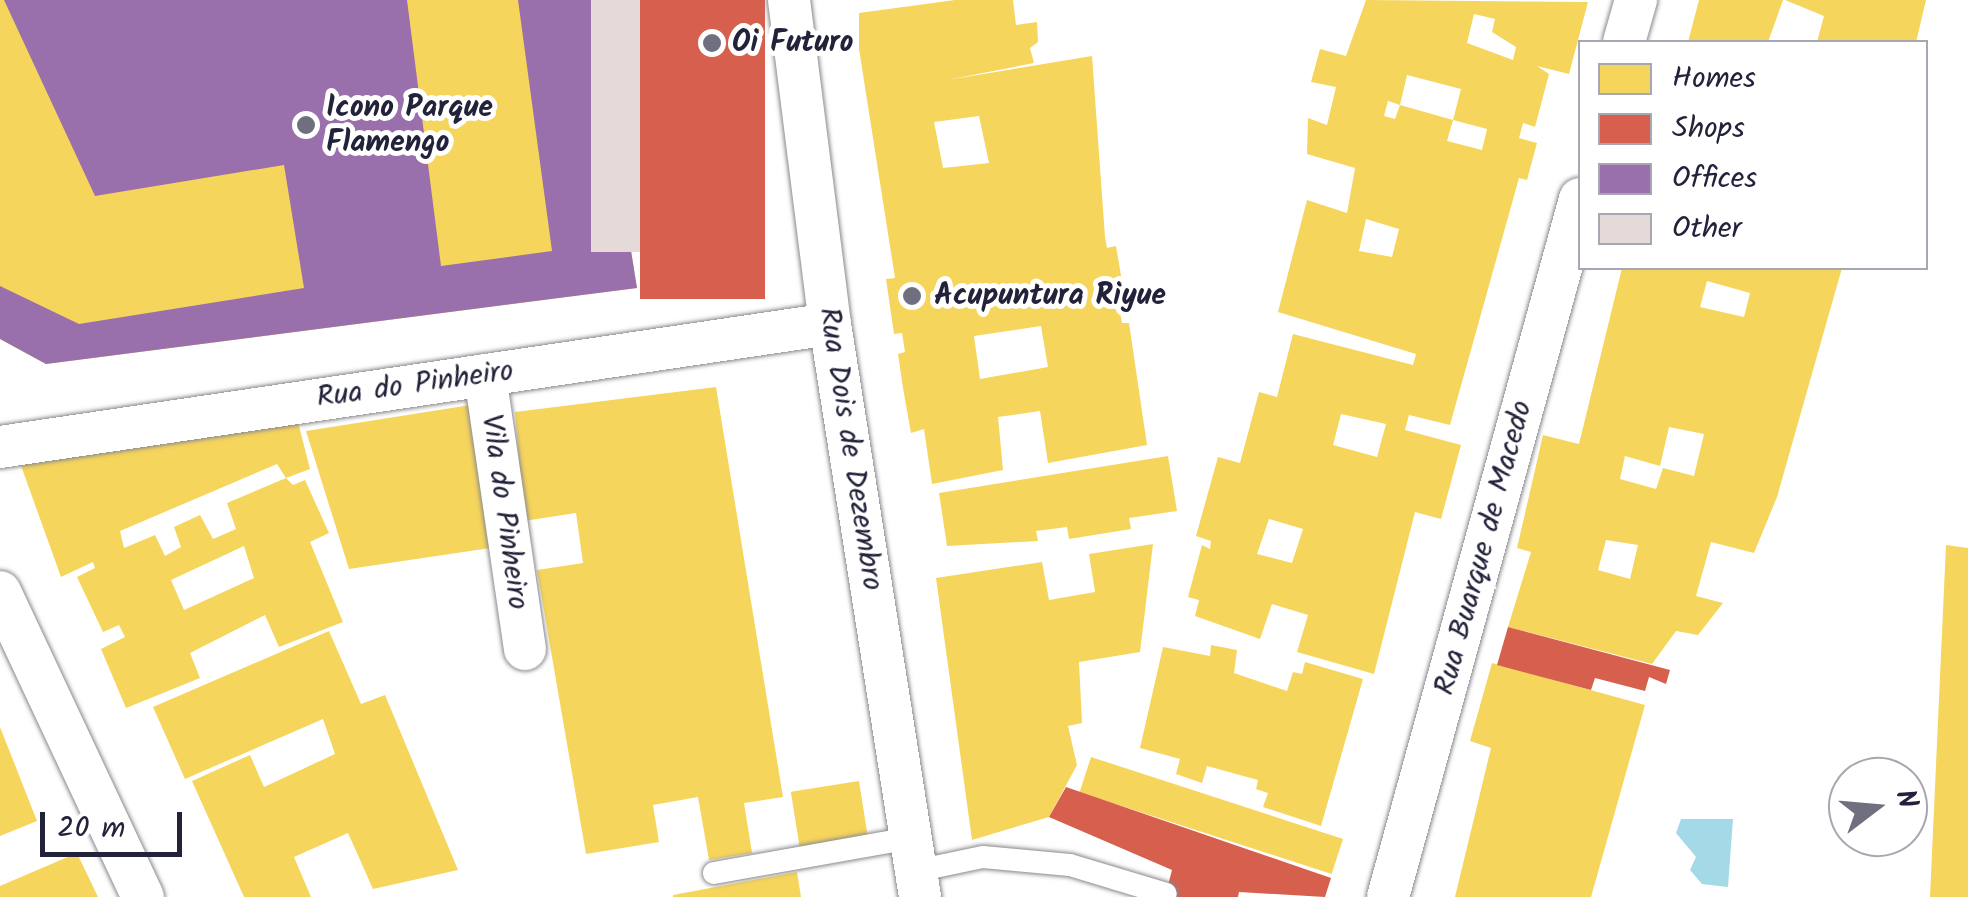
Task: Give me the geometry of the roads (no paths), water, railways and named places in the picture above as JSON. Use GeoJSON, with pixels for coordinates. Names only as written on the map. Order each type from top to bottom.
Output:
{"type":"FeatureCollection","features":[{"type":"Feature","properties":{"kind":"street","name":"Rua Dois de Dezembro"},"geometry":{"type":"LineString","coordinates":[[790,0],[830,324],[915,869]]}},
{"type":"Feature","properties":{"kind":"street"},"geometry":{"type":"LineString","coordinates":[[1625,40],[1636,0]]}},
{"type":"Feature","properties":{"kind":"street","name":"Rua Buarque de Macedo"},"geometry":{"type":"LineString","coordinates":[[1388,897],[1578,207]]}},
{"type":"Feature","properties":{"kind":"street","name":"Rua do Pinheiro"},"geometry":{"type":"LineString","coordinates":[[0,447],[830,324]]}},
{"type":"Feature","properties":{"kind":"street","name":"Vila do Pinheiro"},"geometry":{"type":"LineString","coordinates":[[484,375],[525,649]]}},
{"type":"Feature","properties":{"kind":"street"},"geometry":{"type":"LineString","coordinates":[[0,592],[143,897]]}},
{"type":"Feature","properties":{"kind":"lane"},"geometry":{"type":"LineString","coordinates":[[714,873],[915,869],[983,857],[1070,864],[1166,894]]}},
{"type":"Feature","properties":{"kind":"water"},"geometry":{"type":"Polygon","coordinates":[[[1681,819],[1733,819],[1728,887],[1702,884],[1690,870],[1696,857],[1676,833],[1681,819]]]}},
{"type":"Feature","properties":{"kind":"place","name":"Oi Futuro"},"geometry":{"type":"Point","coordinates":[712,43]}},
{"type":"Feature","properties":{"kind":"place","name":"Icono Parque Flamengo"},"geometry":{"type":"Point","coordinates":[306,125]}},
{"type":"Feature","properties":{"kind":"place","name":"Acupuntura Riyue"},"geometry":{"type":"Point","coordinates":[912,296]}}]}
